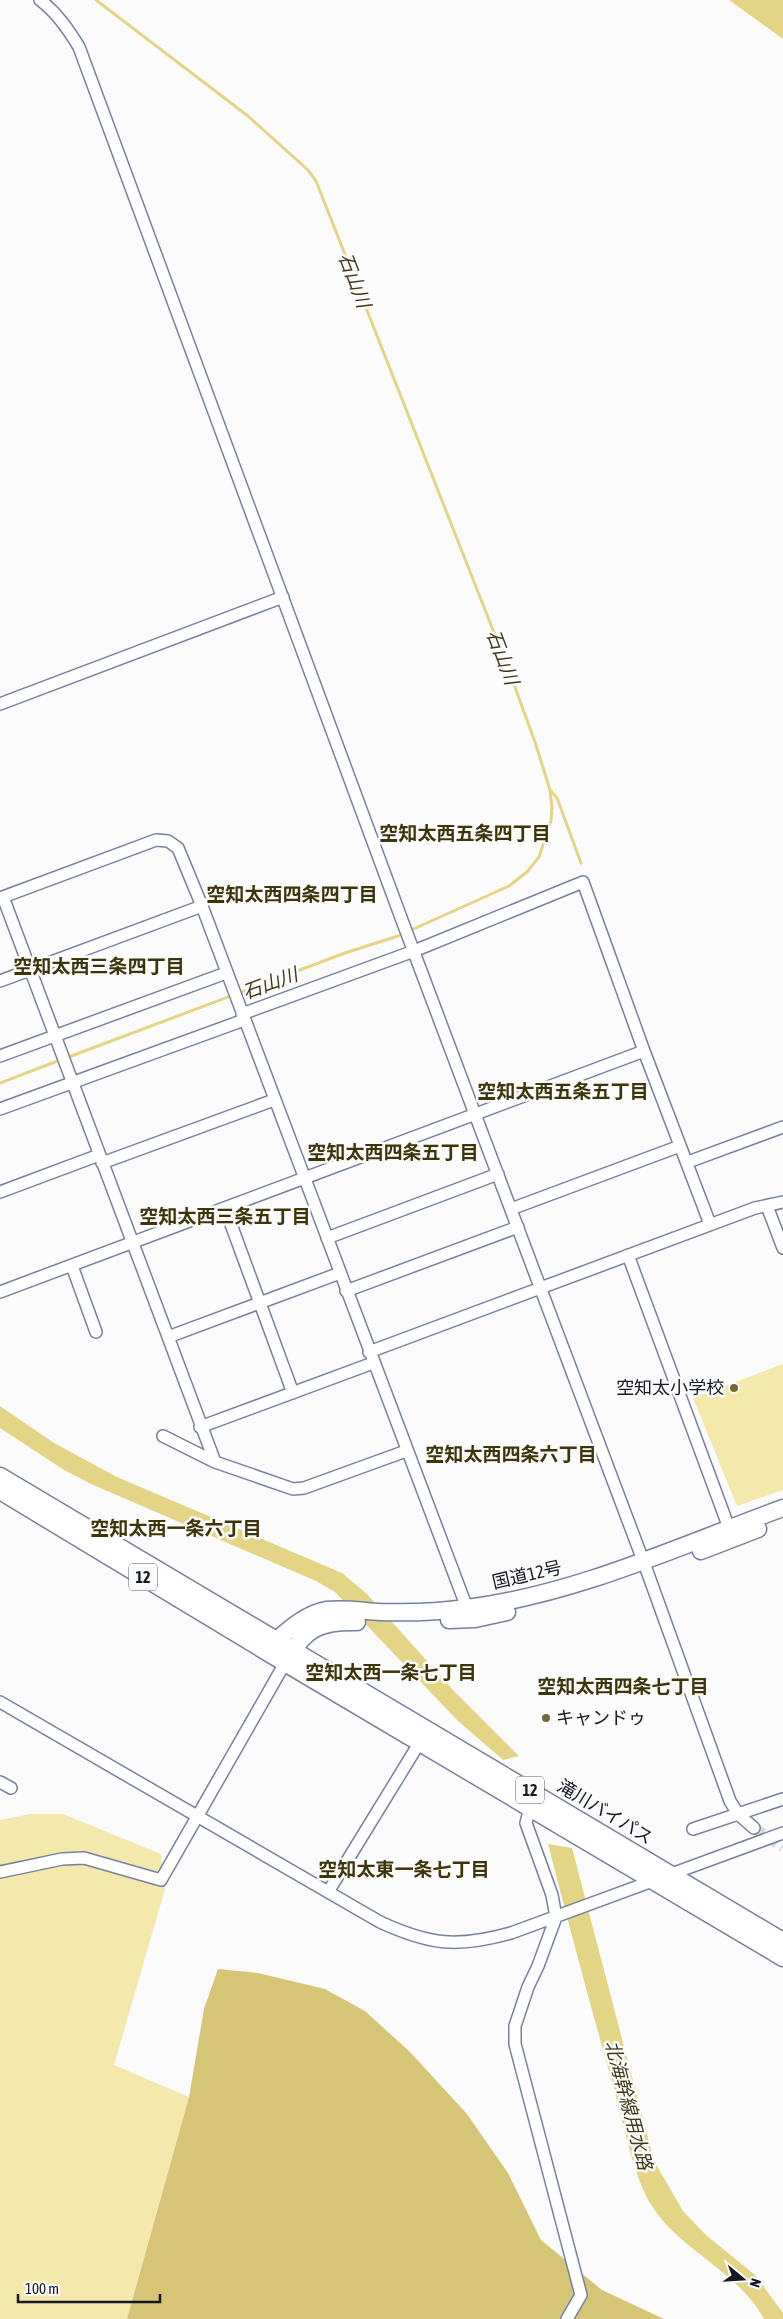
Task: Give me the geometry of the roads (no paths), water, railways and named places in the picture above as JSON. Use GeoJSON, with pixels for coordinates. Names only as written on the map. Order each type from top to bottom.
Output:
{"type":"FeatureCollection","features":[{"type":"Feature","properties":{"kind":"highway","name":"12"},"geometry":{"type":"LineString","coordinates":[[0,1476],[276,1641]]}},
{"type":"Feature","properties":{"kind":"highway","name":"12"},"geometry":{"type":"LineString","coordinates":[[0,1491],[289,1657]]}},
{"type":"Feature","properties":{"kind":"highway","name":"国道12号"},"geometry":{"type":"LineString","coordinates":[[276,1641],[289,1629],[310,1616],[327,1610],[343,1616],[475,1619],[553,1602],[645,1566],[729,1528],[783,1508]]}},
{"type":"Feature","properties":{"kind":"highway","name":"国道12号"},"geometry":{"type":"LineString","coordinates":[[399,1617],[466,1608],[549,1593],[645,1566],[783,1520]]}},
{"type":"Feature","properties":{"kind":"highway","name":"国道12号"},"geometry":{"type":"LineString","coordinates":[[289,1657],[305,1637],[321,1625],[343,1616]]}},
{"type":"Feature","properties":{"kind":"highway"},"geometry":{"type":"LineString","coordinates":[[276,1641],[289,1657]]}},
{"type":"Feature","properties":{"kind":"highway","name":"滝川バイパス"},"geometry":{"type":"LineString","coordinates":[[289,1657],[428,1729],[783,1941]]}},
{"type":"Feature","properties":{"kind":"highway","name":"滝川バイパス"},"geometry":{"type":"LineString","coordinates":[[289,1657],[419,1743],[783,1958]]}},
{"type":"Feature","properties":{"kind":"street"},"geometry":{"type":"LineString","coordinates":[[40,0],[63,23],[79,47],[403,922],[645,1566],[730,1801],[738,1814],[754,1828]]}},
{"type":"Feature","properties":{"kind":"street"},"geometry":{"type":"LineString","coordinates":[[0,704],[283,597]]}},
{"type":"Feature","properties":{"kind":"street"},"geometry":{"type":"LineString","coordinates":[[215,1462],[200,1427],[168,1337],[2,897],[156,840],[168,841],[178,848],[202,906],[466,1608]]}},
{"type":"Feature","properties":{"kind":"street"},"geometry":{"type":"LineString","coordinates":[[0,1109],[72,1082],[412,945],[583,882],[644,1051],[680,1146],[688,1162],[710,1224]]}},
{"type":"Feature","properties":{"kind":"street"},"geometry":{"type":"LineString","coordinates":[[0,981],[202,906]]}},
{"type":"Feature","properties":{"kind":"street"},"geometry":{"type":"LineString","coordinates":[[0,1056],[226,973]]}},
{"type":"Feature","properties":{"kind":"street"},"geometry":{"type":"LineString","coordinates":[[0,1292],[644,1051]]}},
{"type":"Feature","properties":{"kind":"street"},"geometry":{"type":"LineString","coordinates":[[0,1192],[274,1100]]}},
{"type":"Feature","properties":{"kind":"street"},"geometry":{"type":"LineString","coordinates":[[688,1162],[783,1127]]}},
{"type":"Feature","properties":{"kind":"street"},"geometry":{"type":"LineString","coordinates":[[511,1209],[680,1146]]}},
{"type":"Feature","properties":{"kind":"street"},"geometry":{"type":"LineString","coordinates":[[327,1238],[498,1174]]}},
{"type":"Feature","properties":{"kind":"street"},"geometry":{"type":"LineString","coordinates":[[200,1427],[292,1393],[371,1357],[541,1287],[710,1224],[756,1208],[783,1202]]}},
{"type":"Feature","properties":{"kind":"street"},"geometry":{"type":"LineString","coordinates":[[767,1206],[783,1248]]}},
{"type":"Feature","properties":{"kind":"street"},"geometry":{"type":"LineString","coordinates":[[225,1208],[292,1393]]}},
{"type":"Feature","properties":{"kind":"street"},"geometry":{"type":"LineString","coordinates":[[346,1291],[518,1227]]}},
{"type":"Feature","properties":{"kind":"street"},"geometry":{"type":"LineString","coordinates":[[628,1255],[729,1528]]}},
{"type":"Feature","properties":{"kind":"street"},"geometry":{"type":"LineString","coordinates":[[72,1266],[96,1332]]}},
{"type":"Feature","properties":{"kind":"street"},"geometry":{"type":"LineString","coordinates":[[168,1337],[340,1273]]}},
{"type":"Feature","properties":{"kind":"street"},"geometry":{"type":"LineString","coordinates":[[163,1436],[215,1462],[293,1489],[304,1488],[406,1451]]}},
{"type":"Feature","properties":{"kind":"street"},"geometry":{"type":"LineString","coordinates":[[0,1872],[62,1859],[84,1858],[161,1880],[289,1657]]}},
{"type":"Feature","properties":{"kind":"street"},"geometry":{"type":"LineString","coordinates":[[0,1702],[380,1922],[409,1935],[440,1943],[484,1941],[783,1833]]}},
{"type":"Feature","properties":{"kind":"street"},"geometry":{"type":"LineString","coordinates":[[328,1892],[428,1729]]}},
{"type":"Feature","properties":{"kind":"street"},"geometry":{"type":"LineString","coordinates":[[0,1782],[11,1788]]}},
{"type":"Feature","properties":{"kind":"street"},"geometry":{"type":"LineString","coordinates":[[692,1828],[783,1799]]}},
{"type":"Feature","properties":{"kind":"street"},"geometry":{"type":"LineString","coordinates":[[530,1808],[526,1823],[560,1915],[515,2026],[515,2044],[581,2296],[567,2319]]}},
{"type":"Feature","properties":{"kind":"water"},"geometry":{"type":"Polygon","coordinates":[[[729,0],[783,0],[783,39],[729,0]]]}},
{"type":"Feature","properties":{"kind":"water"},"geometry":{"type":"Polygon","coordinates":[[[0,1406],[54,1443],[117,1477],[342,1573],[367,1594],[453,1690],[519,1756],[503,1760],[457,1720],[335,1592],[316,1581],[91,1484],[64,1470],[0,1428],[0,1406]]]}},
{"type":"Feature","properties":{"kind":"water","name":"北海幹線用水路"},"geometry":{"type":"Polygon","coordinates":[[[548,1844],[572,1848],[654,2161],[683,2211],[706,2235],[755,2275],[783,2313],[783,2319],[764,2319],[752,2301],[737,2285],[671,2229],[656,2213],[645,2194],[631,2155],[548,1844]]]}},
{"type":"Feature","properties":{"kind":"waterway","name":"石山川"},"geometry":{"type":"LineString","coordinates":[[66,1058],[345,953],[398,936],[509,886],[527,872],[539,857],[551,821],[552,807],[550,790],[535,742],[508,668],[316,181],[308,170],[248,116],[96,0]]}},
{"type":"Feature","properties":{"kind":"waterway"},"geometry":{"type":"LineString","coordinates":[[550,790],[557,798],[581,863]]}},
{"type":"Feature","properties":{"kind":"waterway","name":"石山川"},"geometry":{"type":"LineString","coordinates":[[0,1083],[60,1060]]}},
{"type":"Feature","properties":{"kind":"tunnel"},"geometry":{"type":"LineString","coordinates":[[754,1828],[783,1847]]}},
{"type":"Feature","properties":{"kind":"place","name":"空知太小学校"},"geometry":{"type":"Point","coordinates":[734,1388]}},
{"type":"Feature","properties":{"kind":"place","name":"キャンドゥ"},"geometry":{"type":"Point","coordinates":[546,1718]}},
{"type":"Feature","properties":{"kind":"district","name":"空知太西五条四丁目"},"geometry":{"type":"Point","coordinates":[465,833]}},
{"type":"Feature","properties":{"kind":"district","name":"空知太西四条四丁目"},"geometry":{"type":"Point","coordinates":[292,894]}},
{"type":"Feature","properties":{"kind":"district","name":"空知太西三条四丁目"},"geometry":{"type":"Point","coordinates":[99,966]}},
{"type":"Feature","properties":{"kind":"district","name":"空知太西五条五丁目"},"geometry":{"type":"Point","coordinates":[563,1091]}},
{"type":"Feature","properties":{"kind":"district","name":"空知太西四条五丁目"},"geometry":{"type":"Point","coordinates":[393,1152]}},
{"type":"Feature","properties":{"kind":"district","name":"空知太西三条五丁目"},"geometry":{"type":"Point","coordinates":[225,1216]}},
{"type":"Feature","properties":{"kind":"district","name":"空知太西四条六丁目"},"geometry":{"type":"Point","coordinates":[511,1454]}},
{"type":"Feature","properties":{"kind":"district","name":"空知太西一条六丁目"},"geometry":{"type":"Point","coordinates":[176,1528]}},
{"type":"Feature","properties":{"kind":"district","name":"空知太西一条七丁目"},"geometry":{"type":"Point","coordinates":[391,1672]}},
{"type":"Feature","properties":{"kind":"district","name":"空知太西四条七丁目"},"geometry":{"type":"Point","coordinates":[623,1686]}},
{"type":"Feature","properties":{"kind":"district","name":"空知太東一条七丁目"},"geometry":{"type":"Point","coordinates":[404,1869]}}]}
